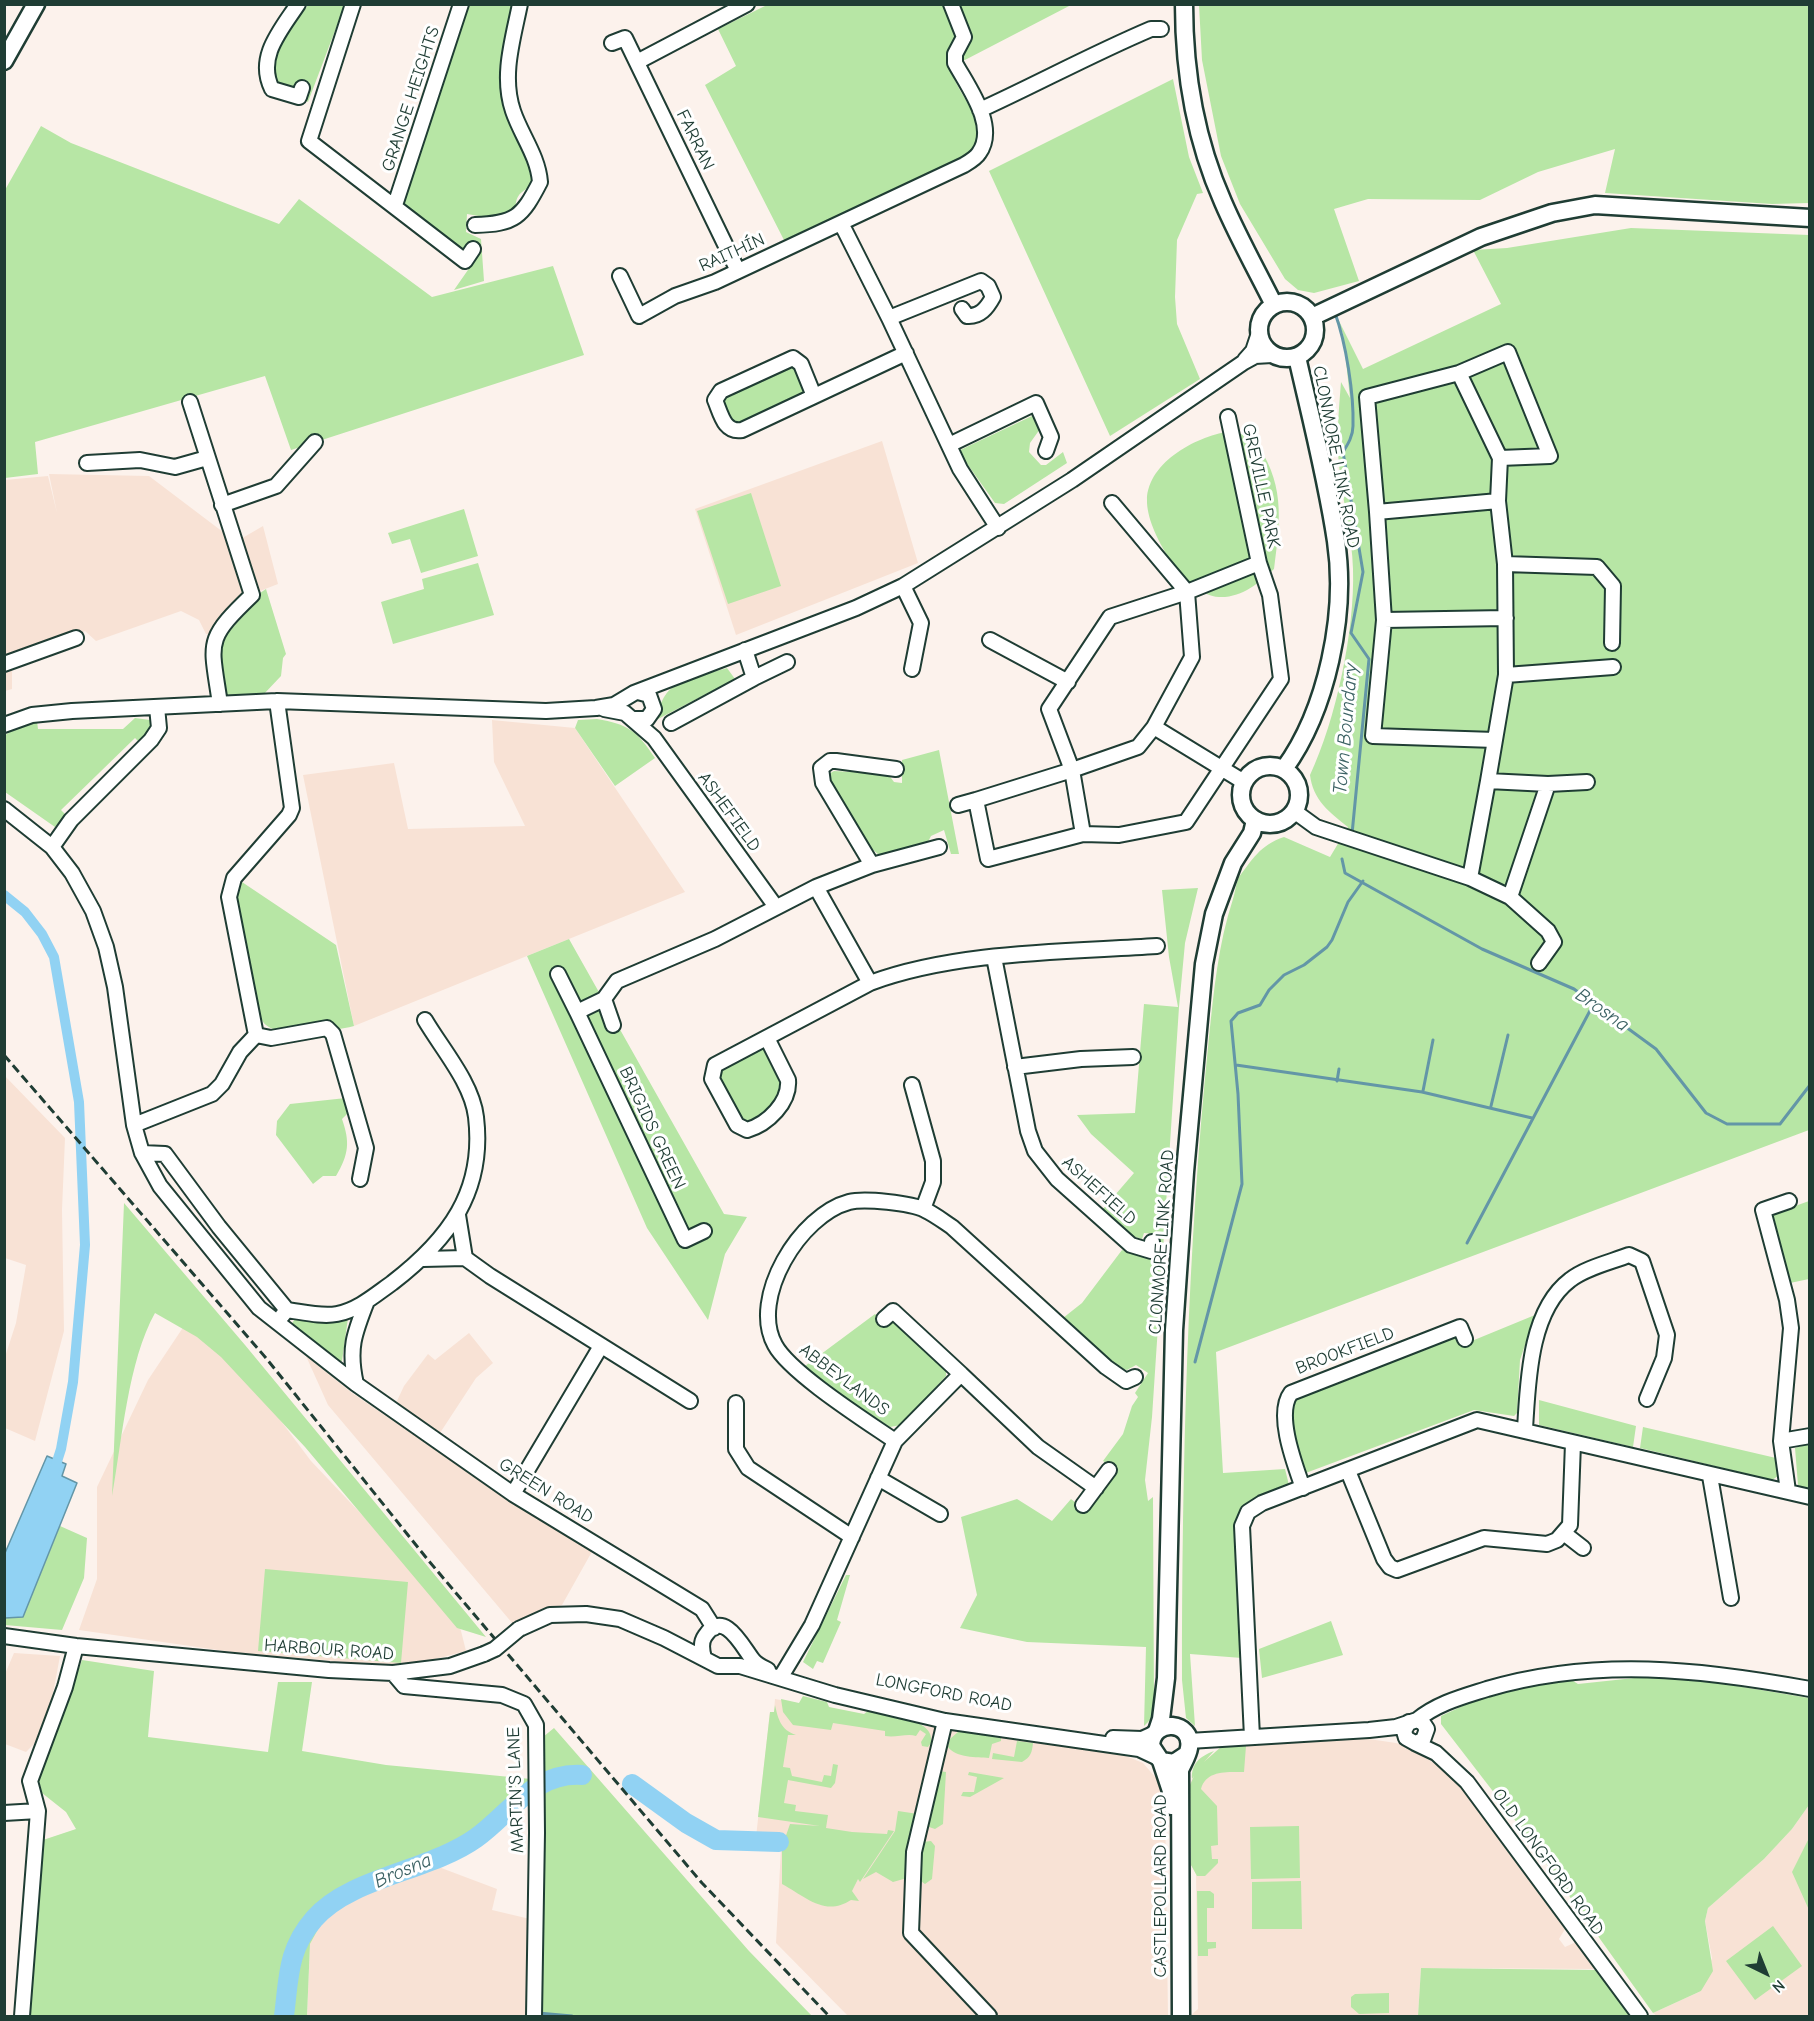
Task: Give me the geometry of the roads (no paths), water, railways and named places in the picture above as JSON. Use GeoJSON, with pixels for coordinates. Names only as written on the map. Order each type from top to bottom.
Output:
{"type":"FeatureCollection","features":[{"type":"Feature","properties":{"kind":"main road"},"geometry":{"type":"LineString","coordinates":[[4,61],[36,4]]}},
{"type":"Feature","properties":{"kind":"main road"},"geometry":{"type":"LineString","coordinates":[[1184,4],[1184,39],[1189,91],[1204,149],[1222,201],[1274,305]]}},
{"type":"Feature","properties":{"kind":"main road"},"geometry":{"type":"LineString","coordinates":[[1312,317],[1489,234],[1552,213],[1595,205],[1809,218]]}},
{"type":"Feature","properties":{"kind":"main road"},"geometry":{"type":"LineString","coordinates":[[1291,302],[1300,305],[1312,317],[1316,333],[1314,341],[1304,353],[1297,357],[1288,359],[1272,355],[1263,345],[1259,333],[1262,317],[1274,305],[1291,302]]}},
{"type":"Feature","properties":{"kind":"main road","name":"CLONMORE LINK ROAD"},"geometry":{"type":"LineString","coordinates":[[1284,769],[1302,745],[1324,687],[1332,655],[1337,588],[1336,543],[1297,357]]}},
{"type":"Feature","properties":{"kind":"main road"},"geometry":{"type":"LineString","coordinates":[[1266,766],[1284,769],[1297,783],[1299,793],[1294,811],[1288,817],[1272,824],[1255,820],[1244,807],[1241,790],[1234,774],[1266,766]]}},
{"type":"Feature","properties":{"kind":"main road","name":"CLONMORE LINK ROAD"},"geometry":{"type":"LineString","coordinates":[[1156,1732],[1161,1719],[1166,1678],[1174,1330],[1185,1172],[1204,964],[1214,914],[1233,863],[1252,833],[1255,820]]}},
{"type":"Feature","properties":{"kind":"main road","name":"CLONMORE LINK ROAD"},"geometry":{"type":"LineString","coordinates":[[1166,1678],[1178,1726]]}},
{"type":"Feature","properties":{"kind":"main road"},"geometry":{"type":"LineString","coordinates":[[1158,1759],[1174,1763],[1188,1748],[1178,1726],[1167,1725],[1156,1732],[1151,1746],[1171,1791],[1175,2016]]}},
{"type":"Feature","properties":{"kind":"main road","name":"CASTLEPOLLARD ROAD"},"geometry":{"type":"LineString","coordinates":[[1182,2016],[1180,1770],[1188,1748]]}},
{"type":"Feature","properties":{"kind":"street"},"geometry":{"type":"LineString","coordinates":[[298,4],[267,54],[266,70],[272,89],[299,97],[302,88]]}},
{"type":"Feature","properties":{"kind":"street","name":"GRANGE HEIGHTS"},"geometry":{"type":"LineString","coordinates":[[353,4],[309,141],[465,261],[473,249]]}},
{"type":"Feature","properties":{"kind":"street","name":"GRANGE HEIGHTS"},"geometry":{"type":"LineString","coordinates":[[394,205],[461,4]]}},
{"type":"Feature","properties":{"kind":"street"},"geometry":{"type":"LineString","coordinates":[[475,225],[498,224],[519,217],[540,182],[536,164],[513,111],[508,89],[507,71],[520,4]]}},
{"type":"Feature","properties":{"kind":"street"},"geometry":{"type":"LineString","coordinates":[[638,62],[747,4]]}},
{"type":"Feature","properties":{"kind":"street","name":"RAITHÍN"},"geometry":{"type":"LineString","coordinates":[[620,276],[639,316],[675,296],[715,282],[964,165],[979,154],[986,134],[980,110],[955,63],[955,54],[964,37],[951,4]]}},
{"type":"Feature","properties":{"kind":"street"},"geometry":{"type":"LineString","coordinates":[[980,110],[1032,86],[1085,56],[1151,29],[1161,29]]}},
{"type":"Feature","properties":{"kind":"street","name":"FARRAN"},"geometry":{"type":"LineString","coordinates":[[612,43],[625,38],[738,271]]}},
{"type":"Feature","properties":{"kind":"street"},"geometry":{"type":"LineString","coordinates":[[841,223],[906,353],[960,469],[998,528]]}},
{"type":"Feature","properties":{"kind":"street"},"geometry":{"type":"LineString","coordinates":[[889,318],[981,281],[988,286],[993,297],[985,310],[975,317],[967,316],[962,309]]}},
{"type":"Feature","properties":{"kind":"street"},"geometry":{"type":"LineString","coordinates":[[1244,362],[1252,351],[1259,333]]}},
{"type":"Feature","properties":{"kind":"street"},"geometry":{"type":"LineString","coordinates":[[1495,740],[1373,736],[1384,620],[1367,397],[1459,374],[1508,352],[1550,456],[1500,458]]}},
{"type":"Feature","properties":{"kind":"street"},"geometry":{"type":"LineString","coordinates":[[814,396],[801,364],[793,358],[721,391],[715,400],[728,429],[733,432],[742,430],[906,353]]}},
{"type":"Feature","properties":{"kind":"street"},"geometry":{"type":"LineString","coordinates":[[6,720],[52,713],[277,701],[546,711],[614,705],[634,693],[856,608],[903,586],[998,528],[1121,448],[1244,362],[1255,356],[1272,355]]}},
{"type":"Feature","properties":{"kind":"street"},"geometry":{"type":"LineString","coordinates":[[1459,374],[1500,458],[1498,501],[1505,564],[1506,675],[1470,878]]}},
{"type":"Feature","properties":{"kind":"street"},"geometry":{"type":"LineString","coordinates":[[190,402],[252,595],[222,624],[214,637],[213,656],[220,704]]}},
{"type":"Feature","properties":{"kind":"street"},"geometry":{"type":"LineString","coordinates":[[949,445],[1036,403],[1051,437],[1046,451]]}},
{"type":"Feature","properties":{"kind":"street","name":"GREVILLE PARK"},"geometry":{"type":"LineString","coordinates":[[976,800],[988,859],[1083,834],[1119,835],[1186,822],[1234,774],[1281,679],[1270,595],[1259,562],[1228,417]]}},
{"type":"Feature","properties":{"kind":"street"},"geometry":{"type":"LineString","coordinates":[[222,505],[276,486],[315,442]]}},
{"type":"Feature","properties":{"kind":"street"},"geometry":{"type":"LineString","coordinates":[[87,463],[140,460],[175,467],[207,458]]}},
{"type":"Feature","properties":{"kind":"street"},"geometry":{"type":"LineString","coordinates":[[1377,512],[1498,501]]}},
{"type":"Feature","properties":{"kind":"street"},"geometry":{"type":"LineString","coordinates":[[958,805],[1138,747],[1154,727],[1192,657],[1187,592],[1112,503]]}},
{"type":"Feature","properties":{"kind":"street","name":"GREVILLE PARK"},"geometry":{"type":"LineString","coordinates":[[1083,834],[1072,770],[1049,709],[1110,617],[1187,592],[1259,562]]}},
{"type":"Feature","properties":{"kind":"street"},"geometry":{"type":"LineString","coordinates":[[1505,564],[1598,567],[1613,586],[1612,643]]}},
{"type":"Feature","properties":{"kind":"street"},"geometry":{"type":"LineString","coordinates":[[903,586],[921,623],[919,646],[912,669]]}},
{"type":"Feature","properties":{"kind":"street"},"geometry":{"type":"LineString","coordinates":[[1384,620],[1506,618]]}},
{"type":"Feature","properties":{"kind":"street"},"geometry":{"type":"LineString","coordinates":[[4,664],[76,638]]}},
{"type":"Feature","properties":{"kind":"street"},"geometry":{"type":"LineString","coordinates":[[990,640],[1068,682]]}},
{"type":"Feature","properties":{"kind":"street"},"geometry":{"type":"LineString","coordinates":[[745,650],[754,678]]}},
{"type":"Feature","properties":{"kind":"street"},"geometry":{"type":"LineString","coordinates":[[671,723],[787,662]]}},
{"type":"Feature","properties":{"kind":"street"},"geometry":{"type":"LineString","coordinates":[[1506,675],[1613,667]]}},
{"type":"Feature","properties":{"kind":"street"},"geometry":{"type":"LineString","coordinates":[[596,708],[621,712],[632,718],[643,720],[687,674]]}},
{"type":"Feature","properties":{"kind":"street"},"geometry":{"type":"LineString","coordinates":[[634,693],[646,693],[653,707],[654,738]]}},
{"type":"Feature","properties":{"kind":"street"},"geometry":{"type":"LineString","coordinates":[[632,718],[626,705],[634,693]]}},
{"type":"Feature","properties":{"kind":"street"},"geometry":{"type":"LineString","coordinates":[[256,1035],[229,897],[234,878],[289,815],[292,808],[277,701]]}},
{"type":"Feature","properties":{"kind":"street"},"geometry":{"type":"LineString","coordinates":[[52,847],[71,819],[151,740],[159,728],[157,707]]}},
{"type":"Feature","properties":{"kind":"street","name":"ASHEFIELD"},"geometry":{"type":"LineString","coordinates":[[632,718],[654,738],[776,907]]}},
{"type":"Feature","properties":{"kind":"street"},"geometry":{"type":"LineString","coordinates":[[1154,727],[1234,774]]}},
{"type":"Feature","properties":{"kind":"street"},"geometry":{"type":"LineString","coordinates":[[872,865],[824,783],[821,768],[830,761],[836,761],[896,769]]}},
{"type":"Feature","properties":{"kind":"street"},"geometry":{"type":"LineString","coordinates":[[1488,781],[1548,784],[1587,782]]}},
{"type":"Feature","properties":{"kind":"street"},"geometry":{"type":"LineString","coordinates":[[1510,897],[1548,784]]}},
{"type":"Feature","properties":{"kind":"street","name":"GREEN ROAD"},"geometry":{"type":"LineString","coordinates":[[4,809],[52,847],[72,873],[93,911],[106,947],[115,987],[134,1125],[141,1148],[160,1186],[259,1308],[276,1324],[356,1384],[513,1494],[702,1609],[714,1628]]}},
{"type":"Feature","properties":{"kind":"street"},"geometry":{"type":"LineString","coordinates":[[1294,811],[1316,827],[1470,878],[1510,897],[1548,931],[1554,942],[1539,963]]}},
{"type":"Feature","properties":{"kind":"street"},"geometry":{"type":"LineString","coordinates":[[558,974],[577,1012],[604,999],[617,981],[715,939],[816,887],[872,865],[939,847]]}},
{"type":"Feature","properties":{"kind":"street"},"geometry":{"type":"LineString","coordinates":[[816,887],[870,983]]}},
{"type":"Feature","properties":{"kind":"street"},"geometry":{"type":"LineString","coordinates":[[767,1038],[788,1080],[789,1088],[781,1106],[747,1130],[738,1125],[712,1079],[712,1069],[718,1062],[870,983],[892,975],[994,957],[1157,946]]}},
{"type":"Feature","properties":{"kind":"street","name":"ASHEFIELD"},"geometry":{"type":"LineString","coordinates":[[994,957],[1028,1131],[1035,1151],[1045,1167],[1131,1245],[1151,1251],[1152,1242]]}},
{"type":"Feature","properties":{"kind":"street"},"geometry":{"type":"LineString","coordinates":[[604,999],[613,1025]]}},
{"type":"Feature","properties":{"kind":"street","name":"BRIGIDS GREEN"},"geometry":{"type":"LineString","coordinates":[[577,1012],[685,1240],[704,1231]]}},
{"type":"Feature","properties":{"kind":"street"},"geometry":{"type":"LineString","coordinates":[[141,1148],[165,1154],[219,1227],[287,1310],[336,1315],[367,1301],[423,1259],[458,1215],[476,1170],[476,1116],[468,1089],[425,1020]]}},
{"type":"Feature","properties":{"kind":"street"},"geometry":{"type":"LineString","coordinates":[[256,1035],[271,1038],[327,1028],[333,1034],[366,1148],[360,1179]]}},
{"type":"Feature","properties":{"kind":"street"},"geometry":{"type":"LineString","coordinates":[[134,1125],[213,1094],[222,1084],[240,1052],[256,1035]]}},
{"type":"Feature","properties":{"kind":"street"},"geometry":{"type":"LineString","coordinates":[[1015,1067],[1081,1059],[1133,1057]]}},
{"type":"Feature","properties":{"kind":"street"},"geometry":{"type":"LineString","coordinates":[[912,1085],[933,1161],[933,1182],[923,1209]]}},
{"type":"Feature","properties":{"kind":"street","name":"ABBEYLANDS"},"geometry":{"type":"LineString","coordinates":[[895,1441],[786,1360],[768,1330],[769,1296],[782,1264],[793,1247],[829,1211],[850,1202],[862,1201],[923,1209],[952,1227],[1106,1367],[1126,1382],[1135,1377]]}},
{"type":"Feature","properties":{"kind":"street"},"geometry":{"type":"LineString","coordinates":[[1788,1491],[1781,1442],[1791,1328],[1787,1300],[1763,1210],[1789,1201]]}},
{"type":"Feature","properties":{"kind":"street"},"geometry":{"type":"LineString","coordinates":[[458,1215],[465,1258]]}},
{"type":"Feature","properties":{"kind":"street"},"geometry":{"type":"LineString","coordinates":[[1525,1430],[1529,1362],[1552,1301],[1559,1290],[1572,1278],[1629,1255],[1642,1261],[1667,1335],[1664,1358],[1647,1399]]}},
{"type":"Feature","properties":{"kind":"street"},"geometry":{"type":"LineString","coordinates":[[423,1259],[465,1258],[690,1401]]}},
{"type":"Feature","properties":{"kind":"street"},"geometry":{"type":"LineString","coordinates":[[356,1384],[351,1362],[352,1337],[367,1301]]}},
{"type":"Feature","properties":{"kind":"street"},"geometry":{"type":"LineString","coordinates":[[276,1324],[287,1310]]}},
{"type":"Feature","properties":{"kind":"street"},"geometry":{"type":"LineString","coordinates":[[884,1318],[893,1311],[1038,1448],[1096,1488]]}},
{"type":"Feature","properties":{"kind":"street","name":"BROOKFIELD"},"geometry":{"type":"LineString","coordinates":[[1302,1488],[1286,1427],[1287,1397],[1291,1392],[1460,1327],[1465,1339]]}},
{"type":"Feature","properties":{"kind":"street"},"geometry":{"type":"LineString","coordinates":[[513,1494],[602,1346]]}},
{"type":"Feature","properties":{"kind":"street","name":"ABBEYLANDS"},"geometry":{"type":"LineString","coordinates":[[782,1675],[812,1625],[895,1441],[961,1374]]}},
{"type":"Feature","properties":{"kind":"street"},"geometry":{"type":"LineString","coordinates":[[736,1403],[736,1449],[748,1468],[852,1537]]}},
{"type":"Feature","properties":{"kind":"street"},"geometry":{"type":"LineString","coordinates":[[1252,1737],[1243,1521],[1252,1508],[1477,1420],[1710,1476],[1809,1497]]}},
{"type":"Feature","properties":{"kind":"street"},"geometry":{"type":"LineString","coordinates":[[1781,1442],[1809,1436]]}},
{"type":"Feature","properties":{"kind":"street"},"geometry":{"type":"LineString","coordinates":[[1348,1471],[1384,1559],[1390,1567],[1397,1570],[1484,1539],[1547,1544],[1565,1534],[1570,1525],[1573,1443]]}},
{"type":"Feature","properties":{"kind":"street"},"geometry":{"type":"LineString","coordinates":[[1083,1505],[1109,1470]]}},
{"type":"Feature","properties":{"kind":"street"},"geometry":{"type":"LineString","coordinates":[[1710,1476],[1731,1598]]}},
{"type":"Feature","properties":{"kind":"street"},"geometry":{"type":"LineString","coordinates":[[878,1478],[940,1514]]}},
{"type":"Feature","properties":{"kind":"street"},"geometry":{"type":"LineString","coordinates":[[1565,1534],[1583,1548]]}},
{"type":"Feature","properties":{"kind":"street","name":"HARBOUR ROAD"},"geometry":{"type":"LineString","coordinates":[[4,1636],[46,1640],[76,1647],[329,1670],[393,1673],[450,1666],[495,1649],[519,1629],[550,1615],[586,1614],[620,1619],[703,1652]]}},
{"type":"Feature","properties":{"kind":"street"},"geometry":{"type":"LineString","coordinates":[[723,1666],[737,1658],[740,1642],[730,1629],[714,1628],[705,1636],[703,1652],[713,1665],[723,1666],[740,1666],[854,1700],[946,1721],[1139,1749],[1158,1759]]}},
{"type":"Feature","properties":{"kind":"street","name":"LONGFORD ROAD"},"geometry":{"type":"LineString","coordinates":[[740,1642],[754,1662],[782,1675],[912,1706],[1005,1724],[1077,1734],[1142,1739],[1156,1732]]}},
{"type":"Feature","properties":{"kind":"street"},"geometry":{"type":"LineString","coordinates":[[22,2016],[38,1811],[30,1780],[65,1687],[76,1647]]}},
{"type":"Feature","properties":{"kind":"street"},"geometry":{"type":"LineString","coordinates":[[1420,1726],[1423,1740],[1411,1741],[1404,1731],[1420,1726],[1461,1697],[1520,1680],[1574,1671],[1674,1669],[1726,1674],[1809,1689]]}},
{"type":"Feature","properties":{"kind":"street","name":"MARTIN'S LANE"},"geometry":{"type":"LineString","coordinates":[[393,1673],[404,1686],[502,1695],[524,1704],[536,1725],[534,2016]]}},
{"type":"Feature","properties":{"kind":"street"},"geometry":{"type":"LineString","coordinates":[[825,1686],[828,1691],[854,1700]]}},
{"type":"Feature","properties":{"kind":"street"},"geometry":{"type":"LineString","coordinates":[[912,1706],[941,1714],[946,1721],[914,1852],[911,1933],[989,2016]]}},
{"type":"Feature","properties":{"kind":"street"},"geometry":{"type":"LineString","coordinates":[[1188,1748],[1252,1737],[1420,1726]]}},
{"type":"Feature","properties":{"kind":"street"},"geometry":{"type":"LineString","coordinates":[[1420,1726],[1450,1764]]}},
{"type":"Feature","properties":{"kind":"street","name":"OLD LONGFORD ROAD"},"geometry":{"type":"LineString","coordinates":[[1369,1730],[1392,1732],[1431,1749],[1450,1764],[1486,1807],[1640,2016]]}},
{"type":"Feature","properties":{"kind":"street"},"geometry":{"type":"LineString","coordinates":[[4,1813],[38,1811]]}},
{"type":"Feature","properties":{"kind":"water"},"geometry":{"type":"Polygon","coordinates":[[[47,1456],[66,1464],[62,1476],[77,1483],[23,1617],[5,1618],[5,1553],[47,1456]]]}},
{"type":"Feature","properties":{"kind":"waterway","name":"Town Boundary"},"geometry":{"type":"LineString","coordinates":[[1335,313],[1343,339],[1351,384],[1353,430],[1343,452],[1363,572],[1351,633],[1369,659],[1352,834]]}},
{"type":"Feature","properties":{"kind":"waterway","name":"Brosna"},"geometry":{"type":"LineString","coordinates":[[1342,859],[1345,873],[1482,949],[1574,989],[1656,1049],[1706,1113],[1727,1124],[1780,1124],[1810,1085]]}},
{"type":"Feature","properties":{"kind":"waterway"},"geometry":{"type":"LineString","coordinates":[[1195,1362],[1242,1184],[1238,1094],[1231,1021],[1238,1013],[1260,1005],[1269,990],[1284,975],[1304,965],[1327,947],[1348,902],[1363,881]]}},
{"type":"Feature","properties":{"kind":"waterway"},"geometry":{"type":"LineString","coordinates":[[4,895],[25,912],[42,934],[54,957],[79,1102],[85,1245],[73,1382],[61,1449],[53,1474]]}},
{"type":"Feature","properties":{"kind":"waterway"},"geometry":{"type":"LineString","coordinates":[[1467,1243],[1593,1005]]}},
{"type":"Feature","properties":{"kind":"waterway"},"geometry":{"type":"LineString","coordinates":[[1491,1106],[1508,1035]]}},
{"type":"Feature","properties":{"kind":"waterway"},"geometry":{"type":"LineString","coordinates":[[1423,1091],[1433,1040]]}},
{"type":"Feature","properties":{"kind":"waterway"},"geometry":{"type":"LineString","coordinates":[[1236,1065],[1422,1092],[1532,1118]]}},
{"type":"Feature","properties":{"kind":"waterway"},"geometry":{"type":"LineString","coordinates":[[1337,1081],[1339,1069]]}},
{"type":"Feature","properties":{"kind":"waterway","name":"Brosna"},"geometry":{"type":"LineString","coordinates":[[284,2016],[294,1953],[305,1931],[329,1905],[348,1893],[457,1849],[476,1838],[536,1787],[565,1776],[582,1775]]}},
{"type":"Feature","properties":{"kind":"waterway","name":"Brosna"},"geometry":{"type":"LineString","coordinates":[[632,1784],[686,1823],[716,1840],[779,1842]]}},
{"type":"Feature","properties":{"kind":"waterway"},"geometry":{"type":"LineString","coordinates":[[538,2013],[572,2016]]}},
{"type":"Feature","properties":{"kind":"railway"},"geometry":{"type":"LineString","coordinates":[[4,1055],[266,1358],[428,1560],[702,1883],[829,2016]]}}]}
